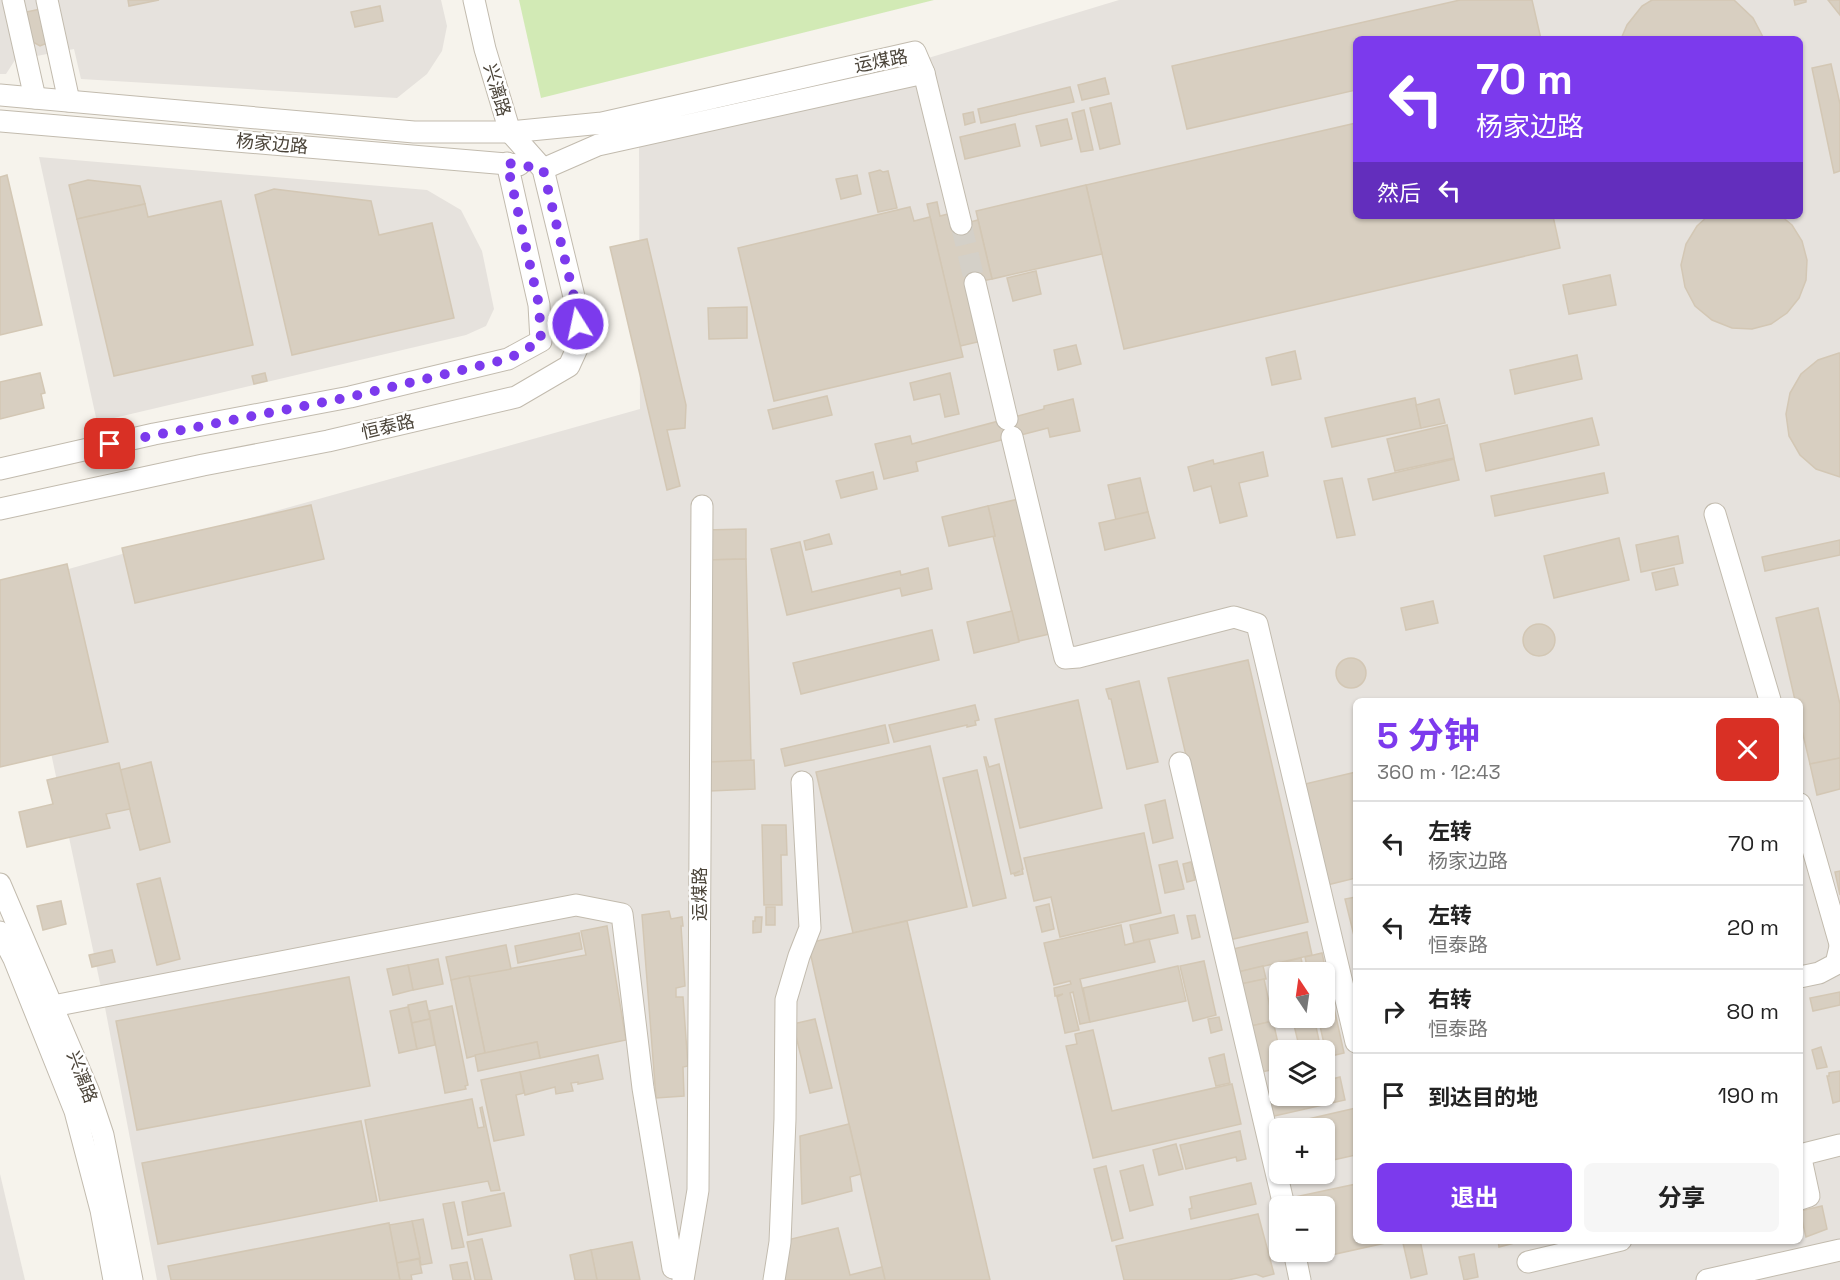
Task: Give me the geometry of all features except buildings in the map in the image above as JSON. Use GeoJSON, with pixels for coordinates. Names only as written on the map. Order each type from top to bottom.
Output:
{"type":"FeatureCollection","features":[{"type":"Feature","properties":{"kind":"street"},"geometry":{"type":"LineString","coordinates":[[13,0],[35,98]]}},
{"type":"Feature","properties":{"kind":"street"},"geometry":{"type":"LineString","coordinates":[[47,0],[69,101]]}},
{"type":"Feature","properties":{"kind":"street","name":"兴漓路"},"geometry":{"type":"LineString","coordinates":[[474,0],[485,49],[510,132],[543,169]]}},
{"type":"Feature","properties":{"kind":"street","name":"运煤路"},"geometry":{"type":"LineString","coordinates":[[510,132],[602,123],[915,52],[924,73],[598,145],[543,169]]}},
{"type":"Feature","properties":{"kind":"street"},"geometry":{"type":"LineString","coordinates":[[924,73],[961,224]]}},
{"type":"Feature","properties":{"kind":"street","name":"杨家边路"},"geometry":{"type":"LineString","coordinates":[[0,95],[414,132],[510,132]]}},
{"type":"Feature","properties":{"kind":"street","name":"杨家边路"},"geometry":{"type":"LineString","coordinates":[[0,121],[507,163],[543,169]]}},
{"type":"Feature","properties":{"kind":"street","name":"恒泰路"},"geometry":{"type":"LineString","coordinates":[[0,469],[154,434],[350,397],[508,359],[541,341],[539,305],[507,163]]}},
{"type":"Feature","properties":{"kind":"street","name":"恒泰路"},"geometry":{"type":"LineString","coordinates":[[0,509],[203,465],[328,441],[516,397],[569,366],[580,342],[576,305],[543,169]]}},
{"type":"Feature","properties":{"kind":"street"},"geometry":{"type":"LineString","coordinates":[[975,283],[1065,658],[1078,657],[1234,616],[1257,624],[1353,1029]]}},
{"type":"Feature","properties":{"kind":"street","name":"运煤路"},"geometry":{"type":"LineString","coordinates":[[678,1274],[698,1190],[702,506]]}},
{"type":"Feature","properties":{"kind":"street"},"geometry":{"type":"LineString","coordinates":[[1715,514],[1769,698]]}},
{"type":"Feature","properties":{"kind":"street"},"geometry":{"type":"LineString","coordinates":[[1180,763],[1282,1196]]}},
{"type":"Feature","properties":{"kind":"street"},"geometry":{"type":"LineString","coordinates":[[774,1280],[780,1242],[786,1000],[810,928],[802,782]]}},
{"type":"Feature","properties":{"kind":"street"},"geometry":{"type":"LineString","coordinates":[[1803,815],[1839,947],[1819,973],[1803,976]]}},
{"type":"Feature","properties":{"kind":"street","name":"兴漓路"},"geometry":{"type":"LineString","coordinates":[[0,884],[88,1090],[103,1135],[132,1280]]}},
{"type":"Feature","properties":{"kind":"street"},"geometry":{"type":"LineString","coordinates":[[53,1006],[576,905],[622,914],[643,1088],[678,1274]]}},
{"type":"Feature","properties":{"kind":"street","name":"兴漓路"},"geometry":{"type":"LineString","coordinates":[[0,932],[14,959],[75,1111],[101,1210],[114,1280]]}},
{"type":"Feature","properties":{"kind":"street"},"geometry":{"type":"LineString","coordinates":[[1803,1153],[1840,1145]]}},
{"type":"Feature","properties":{"kind":"street"},"geometry":{"type":"LineString","coordinates":[[1803,1168],[1809,1196],[1803,1198]]}},
{"type":"Feature","properties":{"kind":"street"},"geometry":{"type":"LineString","coordinates":[[1528,1263],[1606,1244]]}},
{"type":"Feature","properties":{"kind":"street"},"geometry":{"type":"LineString","coordinates":[[1707,1280],[1840,1250]]}},
{"type":"Feature","properties":{"kind":"street"},"geometry":{"type":"LineString","coordinates":[[1296,1262],[1300,1280]]}},
{"type":"Feature","properties":{"kind":"shaded area"},"geometry":{"type":"Polygon","coordinates":[[[0,0],[441,0],[447,26],[442,51],[427,74],[397,98],[81,79],[74,49],[15,60],[6,74],[0,74],[0,0]]]}},
{"type":"Feature","properties":{"kind":"shaded area"},"geometry":{"type":"Polygon","coordinates":[[[1119,0],[1840,0],[1840,1280],[157,1280],[103,997],[15,584],[640,409],[639,146],[1119,0]]]}},
{"type":"Feature","properties":{"kind":"shaded area"},"geometry":{"type":"Polygon","coordinates":[[[39,157],[427,190],[461,210],[482,251],[494,309],[486,326],[466,335],[97,422],[39,157]]]}},
{"type":"Feature","properties":{"kind":"shaded area"},"geometry":{"type":"Polygon","coordinates":[[[0,1174],[25,1280],[0,1280],[0,1174]]]}},
{"type":"Feature","properties":{"kind":"green space"},"geometry":{"type":"Polygon","coordinates":[[[519,0],[934,0],[541,98],[519,0]]]}},
{"type":"Feature","properties":{"kind":"tunnel"},"geometry":{"type":"LineString","coordinates":[[961,224],[975,283]]}},
{"type":"Feature","properties":{"kind":"route"},"geometry":{"type":"LineString","coordinates":[[110,444],[350,397],[508,359],[541,341],[539,305],[507,163],[543,169],[576,305],[578,324]]}}]}
